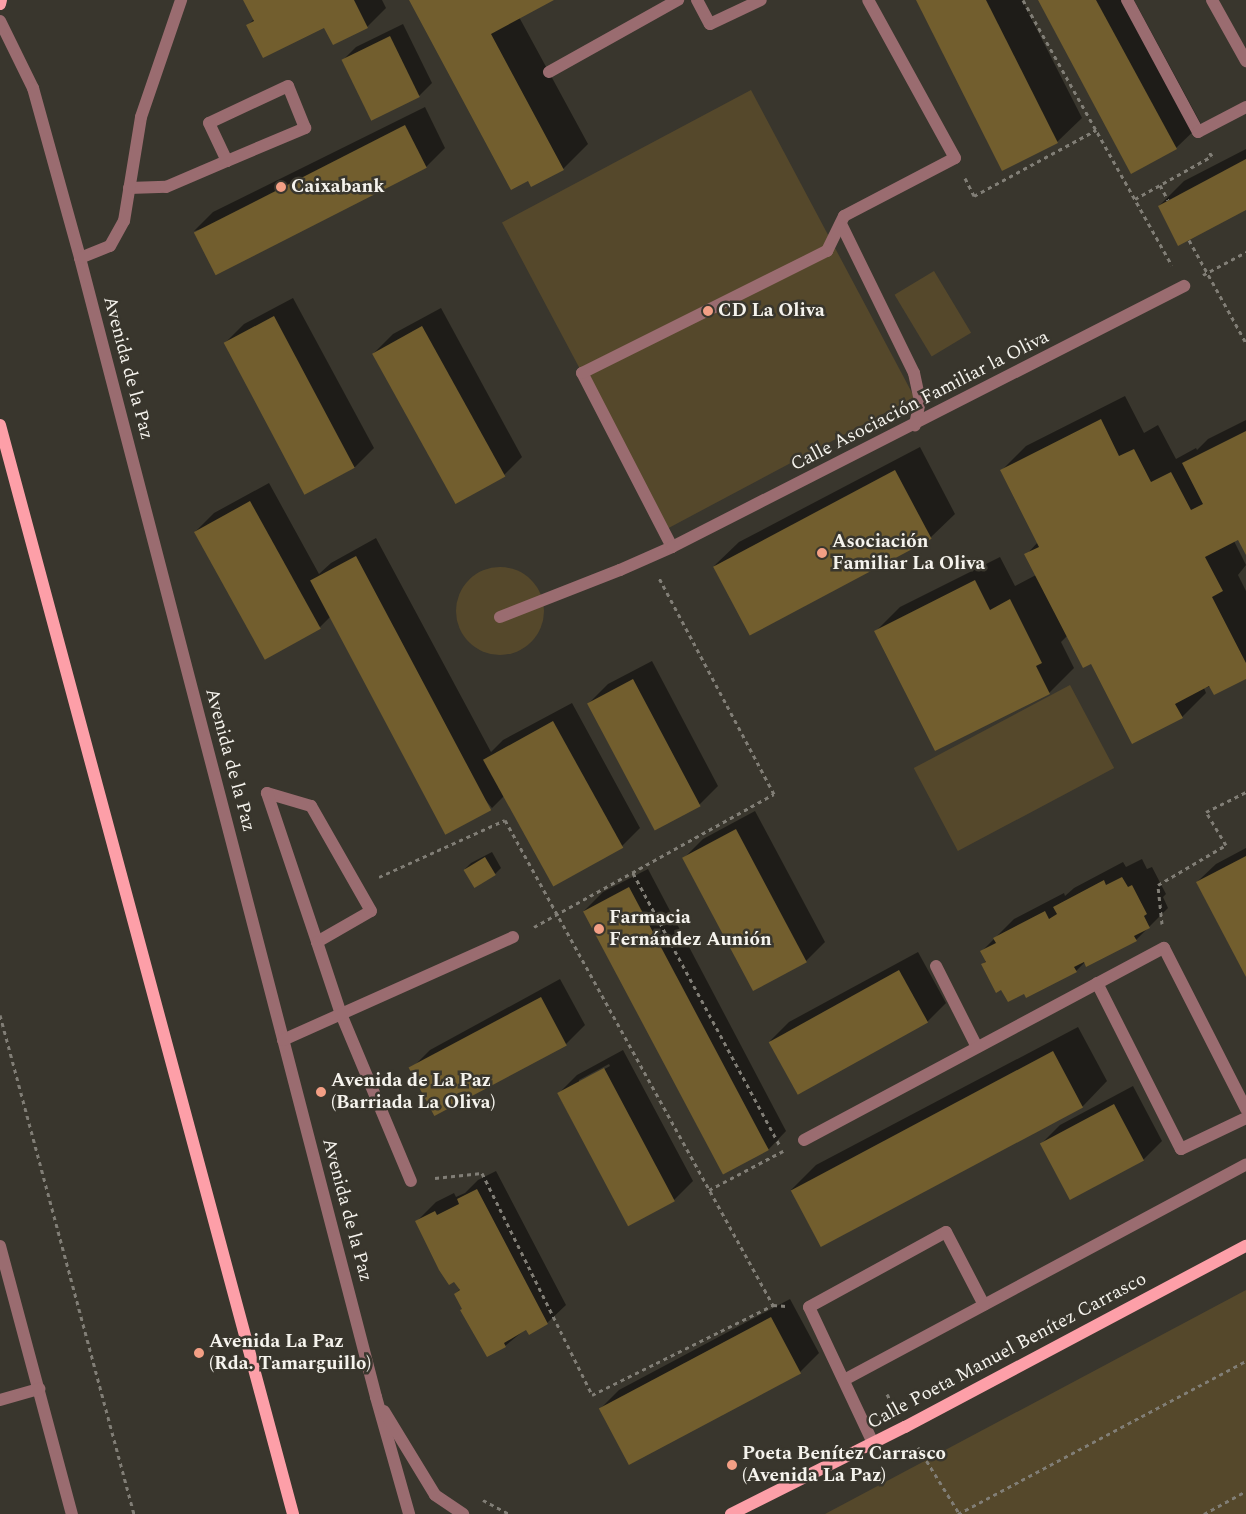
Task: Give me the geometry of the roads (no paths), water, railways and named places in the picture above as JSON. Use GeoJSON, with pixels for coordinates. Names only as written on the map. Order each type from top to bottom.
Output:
{"type":"FeatureCollection","features":[{"type":"Feature","properties":{"kind":"main road"},"geometry":{"type":"LineString","coordinates":[[0,4],[1,0]]}},
{"type":"Feature","properties":{"kind":"main road"},"geometry":{"type":"LineString","coordinates":[[0,425],[293,1514]]}},
{"type":"Feature","properties":{"kind":"main road","name":"Calle Poeta Manuel Benítez Carrasco"},"geometry":{"type":"LineString","coordinates":[[731,1514],[905,1427],[1246,1246]]}},
{"type":"Feature","properties":{"kind":"street"},"geometry":{"type":"LineString","coordinates":[[80,258],[110,246],[124,221],[141,117],[181,0]]}},
{"type":"Feature","properties":{"kind":"street"},"geometry":{"type":"LineString","coordinates":[[549,72],[678,0]]}},
{"type":"Feature","properties":{"kind":"street"},"geometry":{"type":"LineString","coordinates":[[697,0],[710,24],[761,0]]}},
{"type":"Feature","properties":{"kind":"street"},"geometry":{"type":"LineString","coordinates":[[672,547],[582,373],[827,251],[842,220],[955,158],[868,0]]}},
{"type":"Feature","properties":{"kind":"street"},"geometry":{"type":"LineString","coordinates":[[1126,0],[1198,132],[1246,107]]}},
{"type":"Feature","properties":{"kind":"street"},"geometry":{"type":"LineString","coordinates":[[1212,0],[1246,61]]}},
{"type":"Feature","properties":{"kind":"street","name":"Avenida de la Paz"},"geometry":{"type":"LineString","coordinates":[[0,21],[33,88],[80,258],[408,1514]]}},
{"type":"Feature","properties":{"kind":"street"},"geometry":{"type":"LineString","coordinates":[[129,188],[166,187],[305,128],[288,86],[209,123],[227,161]]}},
{"type":"Feature","properties":{"kind":"street"},"geometry":{"type":"LineString","coordinates":[[842,220],[914,373],[920,401],[915,425]]}},
{"type":"Feature","properties":{"kind":"street","name":"Calle Asociación Familiar la Oliva"},"geometry":{"type":"LineString","coordinates":[[500,616],[672,547],[915,425],[1184,286]]}},
{"type":"Feature","properties":{"kind":"street"},"geometry":{"type":"LineString","coordinates":[[317,942],[371,911],[310,806],[267,793],[341,1014],[411,1181]]}},
{"type":"Feature","properties":{"kind":"street"},"geometry":{"type":"LineString","coordinates":[[283,1040],[513,937]]}},
{"type":"Feature","properties":{"kind":"street"},"geometry":{"type":"LineString","coordinates":[[804,1140],[1164,948],[1246,1109]]}},
{"type":"Feature","properties":{"kind":"street"},"geometry":{"type":"LineString","coordinates":[[936,966],[977,1047]]}},
{"type":"Feature","properties":{"kind":"street"},"geometry":{"type":"LineString","coordinates":[[1097,983],[1181,1149],[1246,1118]]}},
{"type":"Feature","properties":{"kind":"street"},"geometry":{"type":"LineString","coordinates":[[844,1380],[1246,1164]]}},
{"type":"Feature","properties":{"kind":"street"},"geometry":{"type":"LineString","coordinates":[[873,1443],[809,1307],[946,1232],[984,1305]]}},
{"type":"Feature","properties":{"kind":"street"},"geometry":{"type":"LineString","coordinates":[[0,1246],[72,1514]]}},
{"type":"Feature","properties":{"kind":"street"},"geometry":{"type":"LineString","coordinates":[[0,1400],[38,1389]]}},
{"type":"Feature","properties":{"kind":"street"},"geometry":{"type":"LineString","coordinates":[[376,1397],[435,1495],[463,1514]]}},
{"type":"Feature","properties":{"kind":"place","name":"Caixabank"},"geometry":{"type":"Point","coordinates":[281,187]}},
{"type":"Feature","properties":{"kind":"place","name":"CD La Oliva"},"geometry":{"type":"Point","coordinates":[708,311]}},
{"type":"Feature","properties":{"kind":"place","name":"Asociación Familiar La Oliva"},"geometry":{"type":"Point","coordinates":[822,553]}},
{"type":"Feature","properties":{"kind":"place","name":"Farmacia Fernández Aunión"},"geometry":{"type":"Point","coordinates":[599,929]}},
{"type":"Feature","properties":{"kind":"place","name":"Avenida de La Paz (Barriada La Oliva)"},"geometry":{"type":"Point","coordinates":[321,1092]}},
{"type":"Feature","properties":{"kind":"place","name":"Avenida La Paz (Rda. Tamarguillo)"},"geometry":{"type":"Point","coordinates":[199,1353]}},
{"type":"Feature","properties":{"kind":"place","name":"Poeta Benítez Carrasco (Avenida La Paz)"},"geometry":{"type":"Point","coordinates":[732,1465]}}]}
